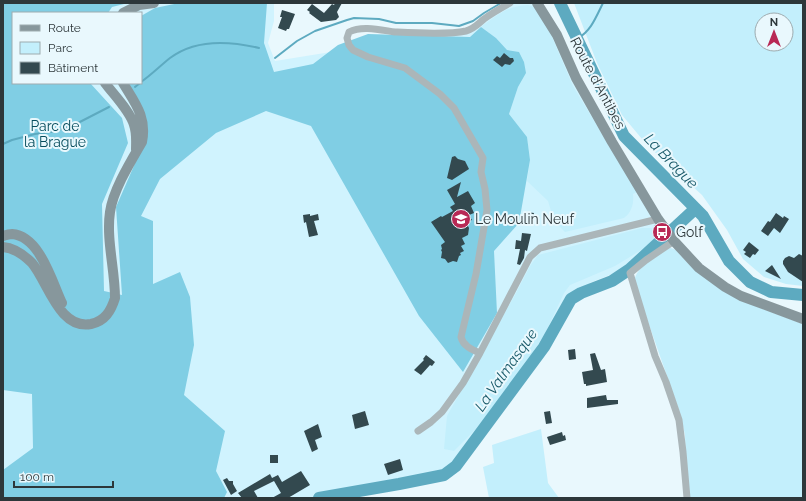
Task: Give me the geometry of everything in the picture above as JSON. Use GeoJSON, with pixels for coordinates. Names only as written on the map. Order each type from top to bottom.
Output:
{"type":"FeatureCollection","features":[{"type":"Feature","properties":{"kind":"street"},"geometry":{"type":"LineString","coordinates":[[126,12],[139,6],[153,3]]}},
{"type":"Feature","properties":{"kind":"street"},"geometry":{"type":"LineString","coordinates":[[136,12],[153,3]]}},
{"type":"Feature","properties":{"kind":"street"},"geometry":{"type":"LineString","coordinates":[[480,353],[462,342],[461,337],[476,274],[487,210],[485,189],[481,172],[483,158],[454,108],[440,94],[405,68],[354,50],[349,45],[347,38],[349,32],[353,30],[365,29],[397,32],[456,33],[474,28],[510,3]]}},
{"type":"Feature","properties":{"kind":"street","name":"Route d'Antibes"},"geometry":{"type":"LineString","coordinates":[[537,3],[557,35],[576,78],[658,219],[670,236],[699,268],[726,287],[741,296],[803,319]]}},
{"type":"Feature","properties":{"kind":"street"},"geometry":{"type":"LineString","coordinates":[[106,84],[131,117],[136,135],[136,152]]}},
{"type":"Feature","properties":{"kind":"street"},"geometry":{"type":"LineString","coordinates":[[3,247],[21,253],[32,264],[58,308],[71,320],[87,325],[99,322],[105,318],[112,308],[115,298],[110,212],[114,196],[142,142],[144,132],[144,123],[137,106],[124,84]]}},
{"type":"Feature","properties":{"kind":"street"},"geometry":{"type":"LineString","coordinates":[[418,430],[432,422],[442,412],[463,383],[530,257],[540,248],[658,219]]}},
{"type":"Feature","properties":{"kind":"street"},"geometry":{"type":"LineString","coordinates":[[3,236],[12,234],[23,237],[33,245],[39,253],[64,306],[65,314]]}},
{"type":"Feature","properties":{"kind":"street"},"geometry":{"type":"LineString","coordinates":[[670,236],[646,260],[630,273],[655,356],[679,420],[686,498]]}},
{"type":"Feature","properties":{"kind":"shaded area"},"geometry":{"type":"Polygon","coordinates":[[[3,3],[274,3],[274,21],[268,43],[275,61],[467,30],[511,3],[537,3],[663,233],[651,246],[628,264],[612,274],[590,283],[581,293],[571,299],[544,347],[456,466],[444,475],[319,498],[3,498],[3,3]]]}},
{"type":"Feature","properties":{"kind":"green space","name":"Parc de la Brague"},"geometry":{"type":"Polygon","coordinates":[[[3,3],[128,3],[112,7],[109,12],[12,12],[12,84],[91,84],[122,118],[128,143],[102,204],[104,291],[122,295],[116,207],[143,145],[129,84],[142,84],[142,15],[155,8],[179,3],[267,3],[264,43],[274,72],[313,64],[338,45],[368,34],[470,37],[481,27],[496,38],[507,50],[519,52],[524,62],[526,73],[518,87],[509,114],[527,137],[530,160],[519,223],[494,251],[497,313],[463,372],[419,316],[311,126],[266,111],[216,133],[160,179],[141,216],[153,221],[153,284],[180,272],[190,297],[194,345],[184,395],[225,431],[216,471],[227,492],[224,498],[3,498],[3,470],[33,448],[32,394],[3,390],[3,3]]]}},
{"type":"Feature","properties":{"kind":"green space"},"geometry":{"type":"Polygon","coordinates":[[[574,3],[803,3],[803,286],[786,284],[764,277],[743,259],[727,230],[702,195],[647,145],[622,115],[597,63],[574,3]]]}},
{"type":"Feature","properties":{"kind":"green space"},"geometry":{"type":"Polygon","coordinates":[[[528,5],[537,8],[549,30],[573,86],[637,192],[633,194],[632,207],[624,218],[565,232],[554,221],[548,201],[527,181],[530,160],[527,137],[509,114],[518,87],[526,73],[496,38],[481,27],[508,9],[528,5]]]}},
{"type":"Feature","properties":{"kind":"green space"},"geometry":{"type":"Polygon","coordinates":[[[642,228],[651,228],[657,231],[659,237],[656,241],[615,266],[570,285],[564,293],[545,334],[500,400],[475,430],[454,451],[444,449],[447,416],[530,266],[538,255],[642,228]]]}},
{"type":"Feature","properties":{"kind":"green space"},"geometry":{"type":"Polygon","coordinates":[[[668,248],[676,250],[704,277],[734,296],[750,304],[803,324],[803,498],[689,498],[686,473],[685,435],[680,413],[634,282],[638,271],[642,267],[668,248]]]}},
{"type":"Feature","properties":{"kind":"green space"},"geometry":{"type":"Polygon","coordinates":[[[541,429],[548,483],[559,498],[489,498],[483,467],[494,463],[492,445],[541,429]]]}},
{"type":"Feature","properties":{"kind":"building"},"geometry":{"type":"Polygon","coordinates":[[[335,3],[342,3],[337,12],[339,17],[336,20],[321,22],[307,10],[312,4],[324,13],[332,4],[334,5],[335,3]]]}},
{"type":"Feature","properties":{"kind":"building"},"geometry":{"type":"Polygon","coordinates":[[[282,10],[295,14],[289,29],[286,31],[278,28],[282,17],[280,17],[282,10]]]}},
{"type":"Feature","properties":{"kind":"building"},"geometry":{"type":"Polygon","coordinates":[[[504,53],[510,58],[513,58],[514,61],[510,65],[505,64],[502,67],[493,60],[497,56],[500,58],[504,53]]]}},
{"type":"Feature","properties":{"kind":"building"},"geometry":{"type":"Polygon","coordinates":[[[455,156],[458,159],[465,161],[469,169],[452,180],[447,178],[452,157],[455,156]]]}},
{"type":"Feature","properties":{"kind":"building","name":"Le Moulin Neuf"},"geometry":{"type":"Polygon","coordinates":[[[461,182],[457,197],[468,191],[475,203],[471,206],[474,213],[469,215],[472,220],[466,222],[469,228],[468,235],[462,238],[465,244],[461,246],[464,251],[460,253],[461,255],[459,256],[457,262],[453,261],[448,263],[445,259],[441,258],[441,245],[445,242],[431,222],[453,211],[450,207],[455,204],[447,190],[461,182]]]}},
{"type":"Feature","properties":{"kind":"building"},"geometry":{"type":"Polygon","coordinates":[[[527,212],[534,213],[532,223],[525,222],[527,212]]]}},
{"type":"Feature","properties":{"kind":"building"},"geometry":{"type":"Polygon","coordinates":[[[776,213],[783,218],[784,216],[789,219],[780,233],[774,228],[768,236],[761,231],[776,213]]]}},
{"type":"Feature","properties":{"kind":"building"},"geometry":{"type":"Polygon","coordinates":[[[310,214],[310,216],[318,214],[319,220],[314,221],[318,235],[309,237],[303,215],[310,214]]]}},
{"type":"Feature","properties":{"kind":"building"},"geometry":{"type":"Polygon","coordinates":[[[522,233],[531,234],[527,251],[525,250],[524,258],[520,265],[517,264],[520,249],[515,249],[516,240],[521,241],[522,233]]]}},
{"type":"Feature","properties":{"kind":"building"},"geometry":{"type":"Polygon","coordinates":[[[749,242],[759,250],[750,258],[744,254],[746,252],[743,250],[749,242]]]}},
{"type":"Feature","properties":{"kind":"building"},"geometry":{"type":"Polygon","coordinates":[[[799,254],[803,256],[803,282],[788,272],[783,264],[785,258],[789,256],[794,258],[799,254]]]}},
{"type":"Feature","properties":{"kind":"building"},"geometry":{"type":"Polygon","coordinates":[[[772,265],[781,279],[765,271],[772,265]]]}},
{"type":"Feature","properties":{"kind":"building"},"geometry":{"type":"Polygon","coordinates":[[[575,349],[576,359],[569,360],[568,350],[575,349]]]}},
{"type":"Feature","properties":{"kind":"building"},"geometry":{"type":"Polygon","coordinates":[[[595,353],[601,370],[605,369],[607,382],[586,386],[586,384],[584,384],[582,372],[593,370],[590,354],[595,353]]]}},
{"type":"Feature","properties":{"kind":"building"},"geometry":{"type":"Polygon","coordinates":[[[426,355],[435,362],[432,366],[430,365],[421,375],[414,370],[424,360],[423,359],[426,355]]]}},
{"type":"Feature","properties":{"kind":"building"},"geometry":{"type":"Polygon","coordinates":[[[606,395],[607,400],[618,400],[618,404],[587,408],[587,398],[606,395]]]}},
{"type":"Feature","properties":{"kind":"building"},"geometry":{"type":"Polygon","coordinates":[[[365,411],[369,425],[355,429],[352,415],[365,411]]]}},
{"type":"Feature","properties":{"kind":"building"},"geometry":{"type":"Polygon","coordinates":[[[550,411],[552,423],[546,424],[544,412],[550,411]]]}},
{"type":"Feature","properties":{"kind":"building"},"geometry":{"type":"Polygon","coordinates":[[[318,424],[322,437],[315,440],[318,449],[312,452],[304,431],[318,424]]]}},
{"type":"Feature","properties":{"kind":"building"},"geometry":{"type":"Polygon","coordinates":[[[562,432],[563,436],[565,435],[566,440],[550,445],[547,437],[562,432]]]}},
{"type":"Feature","properties":{"kind":"building"},"geometry":{"type":"Polygon","coordinates":[[[270,455],[278,455],[278,463],[270,463],[270,455]]]}},
{"type":"Feature","properties":{"kind":"building"},"geometry":{"type":"Polygon","coordinates":[[[400,459],[403,470],[388,475],[384,464],[400,459]]]}},
{"type":"Feature","properties":{"kind":"building"},"geometry":{"type":"Polygon","coordinates":[[[301,471],[310,485],[288,498],[272,498],[281,493],[274,481],[254,491],[258,498],[242,498],[238,493],[270,474],[272,478],[278,475],[282,482],[301,471]]]}},
{"type":"Feature","properties":{"kind":"building"},"geometry":{"type":"Polygon","coordinates":[[[227,478],[229,481],[233,481],[237,491],[231,495],[223,480],[227,478]]]}},
{"type":"Feature","properties":{"kind":"waterway"},"geometry":{"type":"LineString","coordinates":[[275,58],[297,41],[315,31],[354,18],[379,19],[396,23],[432,23],[459,26],[473,21],[501,3]]}},
{"type":"Feature","properties":{"kind":"waterway","name":"La Brague"},"geometry":{"type":"LineString","coordinates":[[560,3],[624,136],[703,216],[729,261],[750,282],[771,292],[803,295]]}},
{"type":"Feature","properties":{"kind":"waterway"},"geometry":{"type":"LineString","coordinates":[[578,38],[590,28],[603,3]]}},
{"type":"Feature","properties":{"kind":"waterway"},"geometry":{"type":"LineString","coordinates":[[142,81],[170,58],[190,47],[213,43],[225,43],[259,48]]}},
{"type":"Feature","properties":{"kind":"waterway"},"geometry":{"type":"LineString","coordinates":[[135,87],[139,84]]}},
{"type":"Feature","properties":{"kind":"waterway"},"geometry":{"type":"LineString","coordinates":[[3,144],[12,140],[72,126],[109,107]]}},
{"type":"Feature","properties":{"kind":"waterway","name":"La Valmasque"},"geometry":{"type":"LineString","coordinates":[[319,498],[444,475],[456,466],[544,347],[571,299],[581,293],[612,281],[630,269],[695,209]]}},
{"type":"Feature","properties":{"kind":"place","name":"Le Moulin Neuf"},"geometry":{"type":"Point","coordinates":[461,219]}},
{"type":"Feature","properties":{"kind":"place","name":"Golf"},"geometry":{"type":"Point","coordinates":[662,232]}}]}
